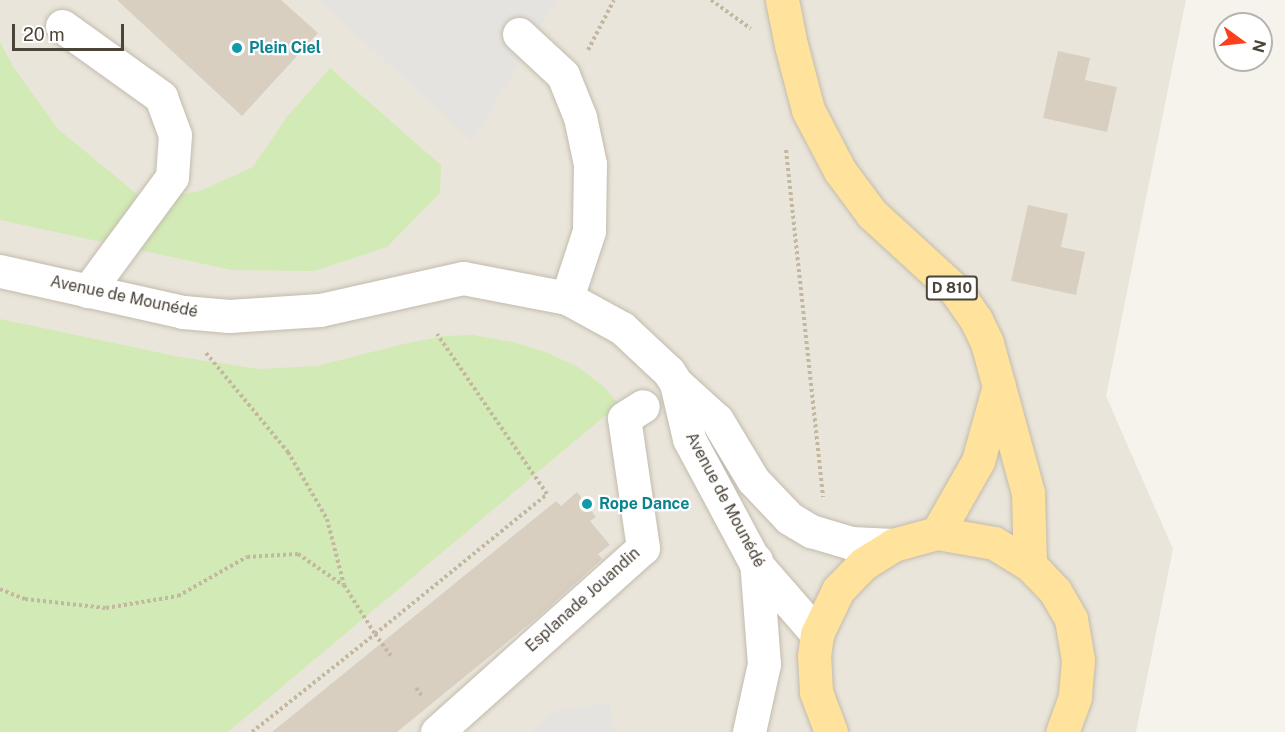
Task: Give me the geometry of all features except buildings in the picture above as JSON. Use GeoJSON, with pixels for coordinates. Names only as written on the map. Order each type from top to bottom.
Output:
{"type":"FeatureCollection","features":[{"type":"Feature","properties":{"kind":"main road","name":"D 810"},"geometry":{"type":"LineString","coordinates":[[782,0],[808,110],[840,171],[872,214],[956,291],[976,320],[987,343],[1028,493],[1030,565]]}},
{"type":"Feature","properties":{"kind":"main road"},"geometry":{"type":"LineString","coordinates":[[937,533],[978,461],[1000,384]]}},
{"type":"Feature","properties":{"kind":"main road"},"geometry":{"type":"LineString","coordinates":[[831,732],[816,692],[814,656],[817,634],[838,590],[863,564],[893,545],[937,533],[994,543],[1030,565],[1055,591],[1071,619],[1078,660],[1076,696],[1062,732]]}},
{"type":"Feature","properties":{"kind":"street"},"geometry":{"type":"LineString","coordinates":[[62,26],[161,98],[176,135],[172,177],[88,291]]}},
{"type":"Feature","properties":{"kind":"street"},"geometry":{"type":"LineString","coordinates":[[519,34],[563,75],[580,117],[590,164],[589,231],[579,269],[567,298]]}},
{"type":"Feature","properties":{"kind":"street","name":"Avenue de Mounédé"},"geometry":{"type":"LineString","coordinates":[[0,271],[183,312],[229,316],[320,310],[463,278],[567,298],[622,328],[669,372],[676,383],[717,420],[753,480],[789,518],[811,531],[851,543],[893,545]]}},
{"type":"Feature","properties":{"kind":"street","name":"Avenue de Mounédé"},"geometry":{"type":"LineString","coordinates":[[676,383],[689,439],[756,564],[817,634]]}},
{"type":"Feature","properties":{"kind":"street","name":"Esplanade Jouandin"},"geometry":{"type":"LineString","coordinates":[[437,732],[643,548],[624,418],[643,406]]}},
{"type":"Feature","properties":{"kind":"street"},"geometry":{"type":"LineString","coordinates":[[749,732],[764,664],[756,564],[753,480]]}},
{"type":"Feature","properties":{"kind":"path"},"geometry":{"type":"LineString","coordinates":[[579,54],[587,51],[614,0]]}},
{"type":"Feature","properties":{"kind":"path"},"geometry":{"type":"LineString","coordinates":[[711,0],[781,51],[791,45]]}},
{"type":"Feature","properties":{"kind":"path"},"geometry":{"type":"LineString","coordinates":[[786,144],[823,502],[811,531]]}},
{"type":"Feature","properties":{"kind":"path"},"geometry":{"type":"LineString","coordinates":[[252,732],[547,494],[437,334]]}},
{"type":"Feature","properties":{"kind":"path"},"geometry":{"type":"LineString","coordinates":[[206,353],[288,452],[327,519],[344,585],[392,656]]}},
{"type":"Feature","properties":{"kind":"path"},"geometry":{"type":"LineString","coordinates":[[0,589],[25,598],[106,608],[178,596],[247,556],[298,554],[344,585]]}},
{"type":"Feature","properties":{"kind":"shaded area"},"geometry":{"type":"Polygon","coordinates":[[[0,0],[1186,0],[1106,396],[1173,549],[1136,732],[0,732],[0,0]]]}},
{"type":"Feature","properties":{"kind":"shaded area"},"geometry":{"type":"Polygon","coordinates":[[[319,0],[557,0],[472,141],[319,0]]]}},
{"type":"Feature","properties":{"kind":"shaded area"},"geometry":{"type":"Polygon","coordinates":[[[610,703],[614,732],[530,732],[556,711],[610,703]]]}},
{"type":"Feature","properties":{"kind":"green space"},"geometry":{"type":"Polygon","coordinates":[[[0,42],[14,68],[58,129],[144,200],[200,191],[253,167],[286,118],[330,68],[441,165],[440,193],[387,247],[314,271],[232,270],[0,220],[0,42]]]}},
{"type":"Feature","properties":{"kind":"green space"},"geometry":{"type":"Polygon","coordinates":[[[0,319],[180,357],[259,369],[317,366],[403,344],[444,336],[473,335],[513,342],[548,353],[578,367],[603,386],[619,404],[228,732],[0,732],[0,319]]]}},
{"type":"Feature","properties":{"kind":"place","name":"Plein Ciel"},"geometry":{"type":"Point","coordinates":[237,48]}},
{"type":"Feature","properties":{"kind":"place","name":"Rope Dance"},"geometry":{"type":"Point","coordinates":[587,504]}}]}
